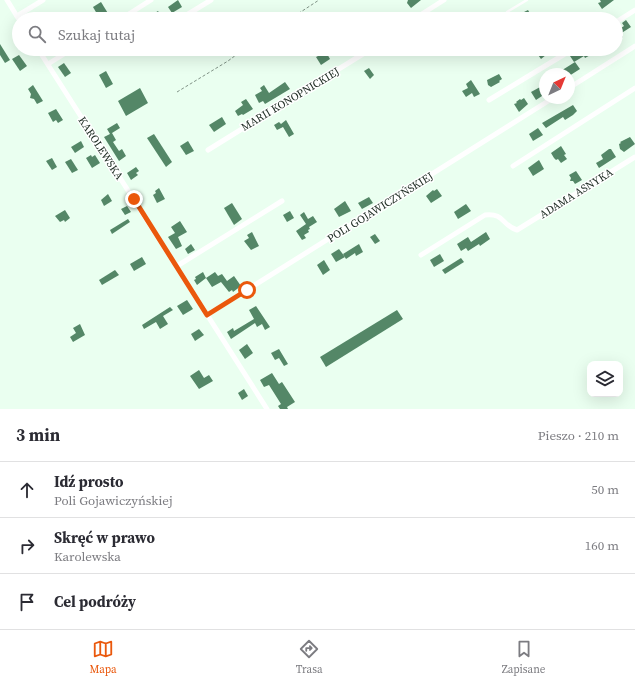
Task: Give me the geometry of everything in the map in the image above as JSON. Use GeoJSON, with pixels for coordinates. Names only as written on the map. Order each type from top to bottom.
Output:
{"type":"FeatureCollection","features":[{"type":"Feature","properties":{"kind":"street"},"geometry":{"type":"LineString","coordinates":[[7,0],[14,12]]}},
{"type":"Feature","properties":{"kind":"street"},"geometry":{"type":"LineString","coordinates":[[26,12],[43,0]]}},
{"type":"Feature","properties":{"kind":"street"},"geometry":{"type":"LineString","coordinates":[[132,12],[151,0]]}},
{"type":"Feature","properties":{"kind":"street"},"geometry":{"type":"LineString","coordinates":[[191,12],[211,0]]}},
{"type":"Feature","properties":{"kind":"street"},"geometry":{"type":"LineString","coordinates":[[425,12],[444,0]]}},
{"type":"Feature","properties":{"kind":"street"},"geometry":{"type":"LineString","coordinates":[[623,18],[635,10]]}},
{"type":"Feature","properties":{"kind":"street"},"geometry":{"type":"LineString","coordinates":[[623,54],[635,46]]}},
{"type":"Feature","properties":{"kind":"street","name":"KAROLEWSKA"},"geometry":{"type":"LineString","coordinates":[[43,56],[267,409]]}},
{"type":"Feature","properties":{"kind":"street"},"geometry":{"type":"LineString","coordinates":[[48,64],[61,56]]}},
{"type":"Feature","properties":{"kind":"street","name":"MARII KONOPNICKIEJ"},"geometry":{"type":"LineString","coordinates":[[208,150],[360,56]]}},
{"type":"Feature","properties":{"kind":"street"},"geometry":{"type":"LineString","coordinates":[[489,100],[561,56]]}},
{"type":"Feature","properties":{"kind":"street"},"geometry":{"type":"LineString","coordinates":[[575,84],[619,56]]}},
{"type":"Feature","properties":{"kind":"street"},"geometry":{"type":"LineString","coordinates":[[513,166],[635,88]]}},
{"type":"Feature","properties":{"kind":"street","name":"POLI GOJAWICZYŃSKIEJ"},"geometry":{"type":"LineString","coordinates":[[207,315],[543,104]]}},
{"type":"Feature","properties":{"kind":"street","name":"ADAMA ASNYKA"},"geometry":{"type":"LineString","coordinates":[[421,254],[485,215],[493,214],[499,216],[511,228],[517,230],[635,156]]}},
{"type":"Feature","properties":{"kind":"street"},"geometry":{"type":"LineString","coordinates":[[177,266],[282,201]]}},
{"type":"Feature","properties":{"kind":"lane"},"geometry":{"type":"LineString","coordinates":[[507,12],[527,0]]}},
{"type":"Feature","properties":{"kind":"path"},"geometry":{"type":"LineString","coordinates":[[301,12],[319,0]]}},
{"type":"Feature","properties":{"kind":"path"},"geometry":{"type":"LineString","coordinates":[[177,92],[235,56]]}},
{"type":"Feature","properties":{"kind":"building"},"geometry":{"type":"Polygon","coordinates":[[[178,0],[182,7],[171,12],[168,7],[178,0]]]}},
{"type":"Feature","properties":{"kind":"building"},"geometry":{"type":"Polygon","coordinates":[[[408,0],[421,0],[411,8],[407,3],[408,0]]]}},
{"type":"Feature","properties":{"kind":"building"},"geometry":{"type":"Polygon","coordinates":[[[600,0],[614,0],[602,9],[598,3],[601,2],[600,0]]]}},
{"type":"Feature","properties":{"kind":"building"},"geometry":{"type":"Polygon","coordinates":[[[101,2],[107,12],[96,12],[93,7],[101,2]]]}},
{"type":"Feature","properties":{"kind":"building"},"geometry":{"type":"Polygon","coordinates":[[[626,20],[631,27],[623,32],[624,26],[623,22],[626,20]]]}},
{"type":"Feature","properties":{"kind":"building"},"geometry":{"type":"Polygon","coordinates":[[[0,44],[10,60],[5,63],[0,55],[0,44]]]}},
{"type":"Feature","properties":{"kind":"building"},"geometry":{"type":"Polygon","coordinates":[[[20,56],[27,66],[20,71],[12,59],[20,56]]]}},
{"type":"Feature","properties":{"kind":"building"},"geometry":{"type":"Polygon","coordinates":[[[328,56],[330,59],[321,65],[316,57],[328,56]]]}},
{"type":"Feature","properties":{"kind":"building"},"geometry":{"type":"Polygon","coordinates":[[[570,56],[584,56],[574,62],[570,56]]]}},
{"type":"Feature","properties":{"kind":"building"},"geometry":{"type":"Polygon","coordinates":[[[575,62],[580,69],[575,72],[575,68],[566,68],[575,62]]]}},
{"type":"Feature","properties":{"kind":"building"},"geometry":{"type":"Polygon","coordinates":[[[64,63],[71,73],[65,77],[58,67],[64,63]]]}},
{"type":"Feature","properties":{"kind":"building"},"geometry":{"type":"Polygon","coordinates":[[[369,68],[374,75],[370,79],[364,71],[369,68]]]}},
{"type":"Feature","properties":{"kind":"building"},"geometry":{"type":"Polygon","coordinates":[[[106,71],[113,84],[106,88],[99,75],[106,71]]]}},
{"type":"Feature","properties":{"kind":"building"},"geometry":{"type":"Polygon","coordinates":[[[499,74],[502,79],[499,81],[500,82],[491,87],[488,85],[487,80],[499,74]]]}},
{"type":"Feature","properties":{"kind":"building"},"geometry":{"type":"Polygon","coordinates":[[[471,80],[480,94],[474,97],[472,93],[466,97],[462,91],[468,88],[466,84],[471,80]]]}},
{"type":"Feature","properties":{"kind":"building"},"geometry":{"type":"Polygon","coordinates":[[[285,82],[290,89],[265,104],[263,101],[259,103],[255,95],[262,91],[260,88],[264,85],[269,93],[285,82]]]}},
{"type":"Feature","properties":{"kind":"building"},"geometry":{"type":"Polygon","coordinates":[[[33,85],[43,101],[37,104],[34,99],[30,98],[31,94],[28,89],[33,85]]]}},
{"type":"Feature","properties":{"kind":"building"},"geometry":{"type":"Polygon","coordinates":[[[140,88],[148,103],[126,116],[118,101],[140,88]]]}},
{"type":"Feature","properties":{"kind":"building"},"geometry":{"type":"Polygon","coordinates":[[[539,88],[539,98],[536,100],[531,92],[539,88]]]}},
{"type":"Feature","properties":{"kind":"building"},"geometry":{"type":"Polygon","coordinates":[[[524,98],[528,104],[519,112],[514,104],[520,99],[521,100],[524,98]]]}},
{"type":"Feature","properties":{"kind":"building"},"geometry":{"type":"Polygon","coordinates":[[[246,99],[253,109],[243,115],[238,116],[235,111],[243,105],[241,102],[246,99]]]}},
{"type":"Feature","properties":{"kind":"building"},"geometry":{"type":"Polygon","coordinates":[[[573,105],[577,111],[565,120],[563,117],[546,128],[542,123],[573,105]]]}},
{"type":"Feature","properties":{"kind":"building"},"geometry":{"type":"Polygon","coordinates":[[[56,109],[63,120],[58,123],[56,120],[53,122],[48,113],[56,109]]]}},
{"type":"Feature","properties":{"kind":"building"},"geometry":{"type":"Polygon","coordinates":[[[222,117],[226,124],[214,132],[209,125],[222,117]]]}},
{"type":"Feature","properties":{"kind":"building"},"geometry":{"type":"Polygon","coordinates":[[[286,120],[294,134],[289,137],[283,127],[277,130],[274,125],[279,122],[281,124],[286,120]]]}},
{"type":"Feature","properties":{"kind":"building"},"geometry":{"type":"Polygon","coordinates":[[[117,123],[120,128],[112,133],[116,140],[113,142],[119,151],[122,149],[126,156],[119,161],[104,137],[110,134],[107,129],[117,123]]]}},
{"type":"Feature","properties":{"kind":"building"},"geometry":{"type":"Polygon","coordinates":[[[538,128],[543,135],[533,141],[529,134],[538,128]]]}},
{"type":"Feature","properties":{"kind":"building"},"geometry":{"type":"Polygon","coordinates":[[[154,134],[172,162],[166,167],[147,138],[154,134]]]}},
{"type":"Feature","properties":{"kind":"building"},"geometry":{"type":"Polygon","coordinates":[[[630,137],[635,144],[624,152],[620,149],[619,144],[630,137]]]}},
{"type":"Feature","properties":{"kind":"building"},"geometry":{"type":"Polygon","coordinates":[[[81,141],[84,147],[75,153],[71,147],[81,141]]]}},
{"type":"Feature","properties":{"kind":"building"},"geometry":{"type":"Polygon","coordinates":[[[188,141],[194,151],[186,155],[180,146],[188,141]]]}},
{"type":"Feature","properties":{"kind":"building"},"geometry":{"type":"Polygon","coordinates":[[[561,146],[567,159],[561,163],[558,159],[556,160],[554,158],[551,153],[561,146]]]}},
{"type":"Feature","properties":{"kind":"building"},"geometry":{"type":"Polygon","coordinates":[[[611,149],[616,157],[599,168],[596,163],[603,159],[601,155],[611,149]]]}},
{"type":"Feature","properties":{"kind":"building"},"geometry":{"type":"Polygon","coordinates":[[[91,155],[92,157],[95,155],[100,163],[92,168],[86,158],[91,155]]]}},
{"type":"Feature","properties":{"kind":"building"},"geometry":{"type":"Polygon","coordinates":[[[52,158],[57,167],[52,170],[46,161],[52,158]]]}},
{"type":"Feature","properties":{"kind":"building"},"geometry":{"type":"Polygon","coordinates":[[[71,159],[78,170],[72,173],[65,162],[71,159]]]}},
{"type":"Feature","properties":{"kind":"building"},"geometry":{"type":"Polygon","coordinates":[[[539,160],[544,169],[533,176],[528,168],[539,160]]]}},
{"type":"Feature","properties":{"kind":"building"},"geometry":{"type":"Polygon","coordinates":[[[136,167],[139,171],[136,173],[138,175],[131,180],[127,173],[136,167]]]}},
{"type":"Feature","properties":{"kind":"building"},"geometry":{"type":"Polygon","coordinates":[[[576,171],[582,180],[575,184],[573,181],[570,181],[571,178],[569,175],[576,171]]]}},
{"type":"Feature","properties":{"kind":"building"},"geometry":{"type":"Polygon","coordinates":[[[159,188],[165,199],[157,203],[153,195],[159,188]]]}},
{"type":"Feature","properties":{"kind":"building"},"geometry":{"type":"Polygon","coordinates":[[[437,189],[442,196],[431,203],[426,196],[433,190],[434,191],[437,189]]]}},
{"type":"Feature","properties":{"kind":"building"},"geometry":{"type":"Polygon","coordinates":[[[108,194],[112,201],[104,206],[101,200],[108,194]]]}},
{"type":"Feature","properties":{"kind":"building"},"geometry":{"type":"Polygon","coordinates":[[[369,197],[373,203],[362,209],[358,203],[369,197]]]}},
{"type":"Feature","properties":{"kind":"building"},"geometry":{"type":"Polygon","coordinates":[[[345,201],[351,211],[339,217],[334,209],[345,201]]]}},
{"type":"Feature","properties":{"kind":"building"},"geometry":{"type":"Polygon","coordinates":[[[232,203],[242,219],[234,225],[224,208],[232,203]]]}},
{"type":"Feature","properties":{"kind":"building"},"geometry":{"type":"Polygon","coordinates":[[[466,204],[471,211],[458,219],[454,212],[466,204]]]}},
{"type":"Feature","properties":{"kind":"building"},"geometry":{"type":"Polygon","coordinates":[[[127,206],[131,212],[125,215],[121,209],[127,206]]]}},
{"type":"Feature","properties":{"kind":"building"},"geometry":{"type":"Polygon","coordinates":[[[65,210],[70,218],[65,222],[64,220],[60,222],[55,216],[65,210]]]}},
{"type":"Feature","properties":{"kind":"building"},"geometry":{"type":"Polygon","coordinates":[[[290,211],[294,218],[287,222],[283,215],[290,211]]]}},
{"type":"Feature","properties":{"kind":"building"},"geometry":{"type":"Polygon","coordinates":[[[304,212],[308,219],[313,216],[317,222],[309,227],[309,232],[304,235],[306,238],[302,240],[296,231],[306,224],[300,215],[304,212]]]}},
{"type":"Feature","properties":{"kind":"building"},"geometry":{"type":"Polygon","coordinates":[[[128,219],[130,222],[112,234],[110,230],[128,219]]]}},
{"type":"Feature","properties":{"kind":"building"},"geometry":{"type":"Polygon","coordinates":[[[180,221],[187,232],[178,237],[182,246],[176,249],[168,237],[175,233],[171,227],[180,221]]]}},
{"type":"Feature","properties":{"kind":"building"},"geometry":{"type":"Polygon","coordinates":[[[252,232],[259,246],[251,250],[244,241],[249,238],[247,235],[252,232]]]}},
{"type":"Feature","properties":{"kind":"building"},"geometry":{"type":"Polygon","coordinates":[[[486,232],[490,239],[480,246],[479,244],[468,251],[466,248],[461,251],[457,244],[468,237],[471,242],[486,232]]]}},
{"type":"Feature","properties":{"kind":"building"},"geometry":{"type":"Polygon","coordinates":[[[375,234],[380,241],[375,244],[370,237],[375,234]]]}},
{"type":"Feature","properties":{"kind":"building"},"geometry":{"type":"Polygon","coordinates":[[[191,244],[195,250],[188,254],[185,249],[191,244]]]}},
{"type":"Feature","properties":{"kind":"building"},"geometry":{"type":"Polygon","coordinates":[[[359,244],[363,252],[356,256],[355,253],[346,259],[343,254],[359,244]]]}},
{"type":"Feature","properties":{"kind":"building"},"geometry":{"type":"Polygon","coordinates":[[[339,249],[345,257],[336,262],[331,254],[339,249]]]}},
{"type":"Feature","properties":{"kind":"building"},"geometry":{"type":"Polygon","coordinates":[[[440,254],[444,261],[434,267],[430,260],[440,254]]]}},
{"type":"Feature","properties":{"kind":"building"},"geometry":{"type":"Polygon","coordinates":[[[142,257],[146,264],[134,271],[130,264],[142,257]]]}},
{"type":"Feature","properties":{"kind":"building"},"geometry":{"type":"Polygon","coordinates":[[[461,258],[464,262],[445,274],[442,270],[461,258]]]}},
{"type":"Feature","properties":{"kind":"building"},"geometry":{"type":"Polygon","coordinates":[[[324,260],[330,270],[323,275],[317,265],[324,260]]]}},
{"type":"Feature","properties":{"kind":"building"},"geometry":{"type":"Polygon","coordinates":[[[115,270],[119,275],[102,285],[99,280],[115,270]]]}},
{"type":"Feature","properties":{"kind":"building"},"geometry":{"type":"Polygon","coordinates":[[[203,272],[206,278],[197,285],[194,280],[196,279],[195,277],[203,272]]]}},
{"type":"Feature","properties":{"kind":"building"},"geometry":{"type":"Polygon","coordinates":[[[215,272],[218,276],[222,274],[227,281],[234,276],[241,286],[233,292],[232,290],[229,292],[221,282],[212,287],[206,278],[215,272]]]}},
{"type":"Feature","properties":{"kind":"building"},"geometry":{"type":"Polygon","coordinates":[[[187,300],[193,309],[183,315],[177,306],[187,300]]]}},
{"type":"Feature","properties":{"kind":"building"},"geometry":{"type":"Polygon","coordinates":[[[256,306],[270,327],[265,330],[262,324],[257,327],[255,323],[231,339],[227,332],[233,328],[234,331],[254,319],[249,310],[256,306]]]}},
{"type":"Feature","properties":{"kind":"building"},"geometry":{"type":"Polygon","coordinates":[[[170,307],[173,310],[163,316],[168,324],[160,329],[156,322],[144,329],[142,325],[170,307]]]}},
{"type":"Feature","properties":{"kind":"building"},"geometry":{"type":"Polygon","coordinates":[[[397,310],[403,319],[326,367],[320,357],[397,310]]]}},
{"type":"Feature","properties":{"kind":"building"},"geometry":{"type":"Polygon","coordinates":[[[80,324],[85,335],[73,342],[70,337],[76,333],[73,328],[80,324]]]}},
{"type":"Feature","properties":{"kind":"building"},"geometry":{"type":"Polygon","coordinates":[[[199,329],[204,335],[195,341],[191,334],[199,329]]]}},
{"type":"Feature","properties":{"kind":"building"},"geometry":{"type":"Polygon","coordinates":[[[247,344],[253,353],[245,359],[239,350],[247,344]]]}},
{"type":"Feature","properties":{"kind":"building"},"geometry":{"type":"Polygon","coordinates":[[[279,349],[288,364],[284,366],[279,358],[275,360],[271,353],[279,349]]]}},
{"type":"Feature","properties":{"kind":"building"},"geometry":{"type":"Polygon","coordinates":[[[199,370],[204,378],[209,375],[213,381],[199,389],[190,376],[199,370]]]}},
{"type":"Feature","properties":{"kind":"building"},"geometry":{"type":"Polygon","coordinates":[[[272,373],[279,384],[282,382],[295,402],[287,407],[288,409],[280,409],[278,406],[281,404],[269,385],[264,387],[260,380],[272,373]]]}},
{"type":"Feature","properties":{"kind":"building"},"geometry":{"type":"Polygon","coordinates":[[[244,389],[248,396],[242,400],[238,393],[244,389]]]}},
{"type":"Feature","properties":{"kind":"route"},"geometry":{"type":"LineString","coordinates":[[134,199],[207,315],[247,290]]}}]}
